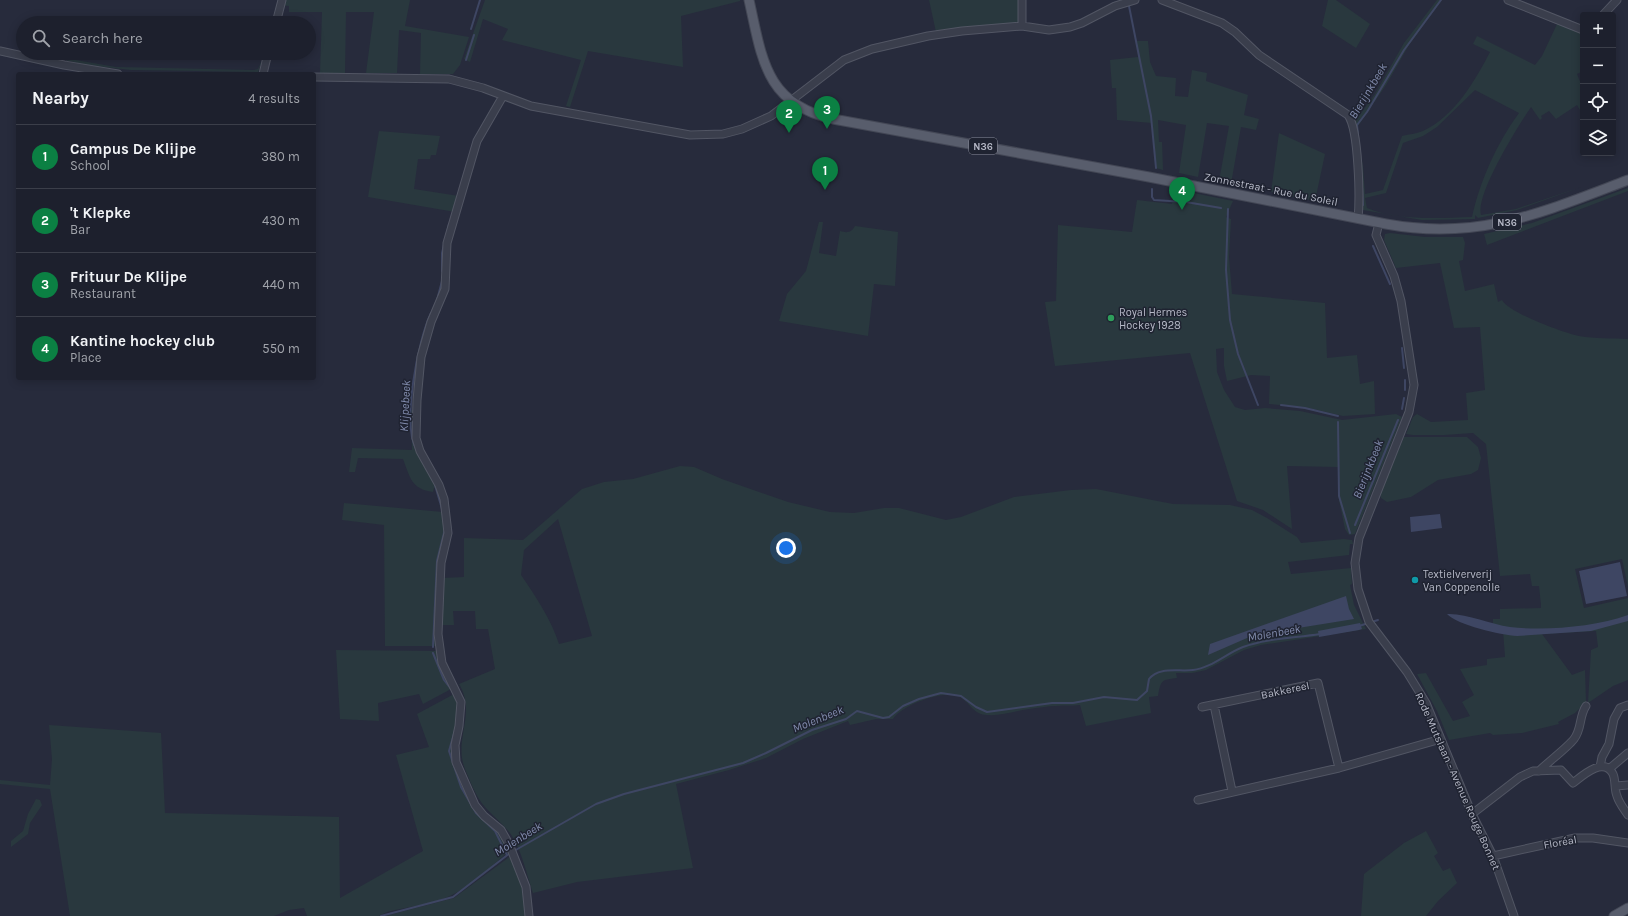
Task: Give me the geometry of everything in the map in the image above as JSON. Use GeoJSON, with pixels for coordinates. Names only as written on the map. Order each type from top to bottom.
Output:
{"type":"FeatureCollection","features":[{"type":"Feature","properties":{"kind":"main road","name":"N36"},"geometry":{"type":"LineString","coordinates":[[749,0],[766,69],[781,92],[790,100]]}},
{"type":"Feature","properties":{"kind":"main road","name":"Zonnestraat - Rue du Soleil"},"geometry":{"type":"LineString","coordinates":[[790,100],[809,111],[833,119],[1134,174],[1379,223],[1430,230],[1466,229],[1493,225],[1529,216],[1628,180]]}},
{"type":"Feature","properties":{"kind":"main road"},"geometry":{"type":"LineString","coordinates":[[1614,916],[1628,908]]}},
{"type":"Feature","properties":{"kind":"street"},"geometry":{"type":"LineString","coordinates":[[278,16],[282,0]]}},
{"type":"Feature","properties":{"kind":"street"},"geometry":{"type":"LineString","coordinates":[[1022,0],[1022,26]]}},
{"type":"Feature","properties":{"kind":"street"},"geometry":{"type":"LineString","coordinates":[[316,77],[441,79],[468,83],[531,106],[698,135],[724,134],[742,129],[771,116],[844,60],[872,49],[939,34],[1022,26],[1049,30],[1070,27],[1082,23],[1115,6],[1135,0]]}},
{"type":"Feature","properties":{"kind":"street"},"geometry":{"type":"LineString","coordinates":[[1162,0],[1222,23],[1235,32],[1259,55],[1348,116],[1353,124],[1356,153],[1359,205],[1358,219]]}},
{"type":"Feature","properties":{"kind":"street"},"geometry":{"type":"LineString","coordinates":[[1508,0],[1580,29]]}},
{"type":"Feature","properties":{"kind":"street"},"geometry":{"type":"LineString","coordinates":[[1607,12],[1617,0]]}},
{"type":"Feature","properties":{"kind":"street"},"geometry":{"type":"LineString","coordinates":[[0,51],[16,55]]}},
{"type":"Feature","properties":{"kind":"street"},"geometry":{"type":"LineString","coordinates":[[38,60],[64,66],[104,72]]}},
{"type":"Feature","properties":{"kind":"street"},"geometry":{"type":"LineString","coordinates":[[263,72],[266,60]]}},
{"type":"Feature","properties":{"kind":"street"},"geometry":{"type":"LineString","coordinates":[[502,96],[477,141],[447,242],[445,289],[431,322],[421,357],[416,430],[420,451],[439,485],[444,499],[448,533],[441,563],[438,634],[442,663],[462,702],[459,726],[454,745],[456,762],[475,805],[484,816],[501,830],[512,852],[526,887],[529,916]]}},
{"type":"Feature","properties":{"kind":"street","name":"Rode Mutslaan - Avenue Rouge Bonnet"},"geometry":{"type":"LineString","coordinates":[[1379,223],[1376,235],[1399,291],[1412,374],[1413,393],[1409,412],[1370,508],[1357,545],[1356,580],[1360,599],[1372,627],[1410,676],[1426,703],[1472,814],[1493,856],[1514,916]]}},
{"type":"Feature","properties":{"kind":"street","name":"Bakkereel"},"geometry":{"type":"LineString","coordinates":[[1202,707],[1318,683],[1339,768]]}},
{"type":"Feature","properties":{"kind":"street"},"geometry":{"type":"LineString","coordinates":[[1214,705],[1232,791]]}},
{"type":"Feature","properties":{"kind":"street"},"geometry":{"type":"LineString","coordinates":[[1600,767],[1602,757],[1609,744],[1614,719],[1620,708],[1628,705]]}},
{"type":"Feature","properties":{"kind":"street"},"geometry":{"type":"LineString","coordinates":[[1539,771],[1574,739],[1580,726],[1582,711],[1586,706]]}},
{"type":"Feature","properties":{"kind":"street"},"geometry":{"type":"LineString","coordinates":[[1198,800],[1232,791],[1339,768],[1441,739]]}},
{"type":"Feature","properties":{"kind":"street"},"geometry":{"type":"LineString","coordinates":[[1609,769],[1628,753]]}},
{"type":"Feature","properties":{"kind":"street"},"geometry":{"type":"LineString","coordinates":[[1472,814],[1520,777],[1533,771],[1561,770],[1573,783],[1591,770],[1600,767],[1609,769],[1613,774],[1616,794],[1628,815]]}},
{"type":"Feature","properties":{"kind":"street"},"geometry":{"type":"LineString","coordinates":[[1616,786],[1628,785]]}},
{"type":"Feature","properties":{"kind":"street","name":"Floréal"},"geometry":{"type":"LineString","coordinates":[[1493,856],[1575,838],[1593,838],[1628,843]]}},
{"type":"Feature","properties":{"kind":"shaded area"},"geometry":{"type":"Polygon","coordinates":[[[283,0],[410,0],[405,26],[469,37],[460,65],[453,74],[420,74],[421,33],[399,30],[397,73],[366,73],[374,12],[346,12],[345,73],[320,73],[322,12],[289,12],[289,6],[282,5],[283,0]]]}},
{"type":"Feature","properties":{"kind":"shaded area"},"geometry":{"type":"Polygon","coordinates":[[[485,0],[740,1],[681,16],[683,67],[588,51],[570,107],[566,106],[581,60],[502,40],[508,29],[483,19],[470,62],[464,59],[485,0]]]}},
{"type":"Feature","properties":{"kind":"shaded area"},"geometry":{"type":"Polygon","coordinates":[[[929,0],[1021,0],[1020,21],[1016,24],[936,32],[929,0]]]}},
{"type":"Feature","properties":{"kind":"shaded area"},"geometry":{"type":"Polygon","coordinates":[[[1328,0],[1336,0],[1370,24],[1356,48],[1322,26],[1328,0]]]}},
{"type":"Feature","properties":{"kind":"shaded area"},"geometry":{"type":"Polygon","coordinates":[[[1437,0],[1442,0],[1409,45],[1386,85],[1356,129],[1354,123],[1375,94],[1404,43],[1437,0]]]}},
{"type":"Feature","properties":{"kind":"shaded area"},"geometry":{"type":"Polygon","coordinates":[[[1558,22],[1580,31],[1580,72],[1577,74],[1580,82],[1580,110],[1577,105],[1556,119],[1549,111],[1541,116],[1542,118],[1540,120],[1531,107],[1508,144],[1484,192],[1481,205],[1481,215],[1516,209],[1581,187],[1517,210],[1478,218],[1475,215],[1475,219],[1422,220],[1398,216],[1418,218],[1472,217],[1475,203],[1490,163],[1519,113],[1475,90],[1437,127],[1423,136],[1403,143],[1386,193],[1365,198],[1367,208],[1388,214],[1363,210],[1357,131],[1363,167],[1365,194],[1383,190],[1402,136],[1423,131],[1444,117],[1454,107],[1478,75],[1490,52],[1473,44],[1477,36],[1535,65],[1542,56],[1558,22]]]}},
{"type":"Feature","properties":{"kind":"shaded area"},"geometry":{"type":"Polygon","coordinates":[[[1137,41],[1148,41],[1150,62],[1156,76],[1176,78],[1175,96],[1188,97],[1192,70],[1207,73],[1206,81],[1248,95],[1244,115],[1259,119],[1256,130],[1241,127],[1231,184],[1219,181],[1229,126],[1207,123],[1198,177],[1179,173],[1186,125],[1158,120],[1159,142],[1162,142],[1163,170],[1156,168],[1152,123],[1117,120],[1116,88],[1112,88],[1110,60],[1138,57],[1137,41]]]}},
{"type":"Feature","properties":{"kind":"shaded area"},"geometry":{"type":"Polygon","coordinates":[[[65,60],[76,60],[116,67],[254,70],[258,69],[262,60],[258,72],[131,70],[86,65],[65,60]]]}},
{"type":"Feature","properties":{"kind":"shaded area"},"geometry":{"type":"Polygon","coordinates":[[[379,131],[440,136],[436,155],[431,155],[430,159],[418,159],[414,189],[459,196],[455,212],[368,197],[379,131]]]}},
{"type":"Feature","properties":{"kind":"shaded area"},"geometry":{"type":"Polygon","coordinates":[[[1279,133],[1325,154],[1315,201],[1271,192],[1279,133]]]}},
{"type":"Feature","properties":{"kind":"shaded area"},"geometry":{"type":"Polygon","coordinates":[[[1628,188],[1628,191],[1487,245],[1484,234],[1532,223],[1628,188]]]}},
{"type":"Feature","properties":{"kind":"shaded area"},"geometry":{"type":"Polygon","coordinates":[[[1174,189],[1233,201],[1226,217],[1231,219],[1229,257],[1232,294],[1325,303],[1327,358],[1357,355],[1360,384],[1374,381],[1375,414],[1343,416],[1309,408],[1269,404],[1270,376],[1251,375],[1227,381],[1224,366],[1224,348],[1216,349],[1217,372],[1224,390],[1235,407],[1245,410],[1265,408],[1300,411],[1342,420],[1396,414],[1402,417],[1355,534],[1349,535],[1345,529],[1338,495],[1338,467],[1287,466],[1292,529],[1263,510],[1237,501],[1190,353],[1055,366],[1045,302],[1056,301],[1058,225],[1132,232],[1137,200],[1172,204],[1174,189]]]}},
{"type":"Feature","properties":{"kind":"shaded area"},"geometry":{"type":"Polygon","coordinates":[[[819,222],[823,222],[819,253],[836,256],[840,231],[849,232],[855,226],[898,232],[895,286],[874,284],[868,336],[779,321],[787,294],[806,271],[819,222]]]}},
{"type":"Feature","properties":{"kind":"shaded area"},"geometry":{"type":"Polygon","coordinates":[[[1390,233],[1425,237],[1463,237],[1465,243],[1463,260],[1459,261],[1465,291],[1494,284],[1498,302],[1502,300],[1515,311],[1538,322],[1579,336],[1628,339],[1628,587],[1622,559],[1575,569],[1584,608],[1628,598],[1628,680],[1613,686],[1588,703],[1591,650],[1598,647],[1596,631],[1542,634],[1572,675],[1585,670],[1586,702],[1575,713],[1558,722],[1559,724],[1522,733],[1493,735],[1490,733],[1449,740],[1437,711],[1417,674],[1426,673],[1453,721],[1470,716],[1462,702],[1474,695],[1460,669],[1487,665],[1487,659],[1505,657],[1503,630],[1493,628],[1493,619],[1500,619],[1500,609],[1541,608],[1541,605],[1539,586],[1532,586],[1530,574],[1500,576],[1486,444],[1473,433],[1444,435],[1406,434],[1413,417],[1417,414],[1431,422],[1468,420],[1466,393],[1485,390],[1480,327],[1454,328],[1440,263],[1396,268],[1384,240],[1385,234],[1390,233]]]}},
{"type":"Feature","properties":{"kind":"shaded area"},"geometry":{"type":"Polygon","coordinates":[[[411,410],[414,410],[413,435],[438,488],[434,488],[433,492],[420,488],[416,485],[410,477],[403,459],[358,458],[355,472],[349,472],[352,448],[412,450],[411,410]]]}},
{"type":"Feature","properties":{"kind":"shaded area"},"geometry":{"type":"Polygon","coordinates":[[[1404,437],[1467,437],[1478,447],[1481,458],[1478,470],[1471,474],[1438,480],[1411,497],[1387,502],[1381,498],[1380,493],[1404,437]]]}},
{"type":"Feature","properties":{"kind":"shaded area"},"geometry":{"type":"Polygon","coordinates":[[[680,466],[694,467],[722,479],[788,502],[830,512],[854,513],[884,508],[899,508],[946,520],[961,517],[1014,497],[1071,490],[1096,489],[1173,504],[1230,505],[1252,510],[1267,518],[1297,537],[1301,543],[1344,539],[1352,540],[1353,544],[1350,544],[1349,555],[1288,562],[1291,574],[1351,568],[1352,584],[1350,585],[1354,605],[1366,629],[1261,645],[1244,650],[1206,670],[1192,673],[1176,673],[1177,678],[1165,680],[1161,684],[1158,696],[1149,697],[1151,713],[1086,726],[1080,705],[1046,707],[987,715],[975,711],[963,699],[953,695],[934,697],[914,704],[893,719],[876,719],[850,725],[848,721],[803,739],[766,758],[729,770],[676,784],[693,868],[577,882],[533,893],[521,854],[514,839],[479,799],[465,769],[462,758],[462,747],[466,706],[464,695],[459,684],[495,669],[488,629],[476,629],[475,611],[453,611],[454,625],[442,625],[442,578],[464,577],[464,538],[523,540],[582,489],[604,482],[633,479],[680,466]],[[558,519],[524,550],[521,575],[538,600],[559,644],[592,636],[558,519]]]}},
{"type":"Feature","properties":{"kind":"shaded area"},"geometry":{"type":"Polygon","coordinates":[[[344,503],[443,512],[446,534],[439,560],[436,646],[385,646],[384,525],[342,520],[344,503]]]}},
{"type":"Feature","properties":{"kind":"shaded area"},"geometry":{"type":"Polygon","coordinates":[[[336,650],[436,651],[440,663],[453,688],[423,704],[419,694],[378,703],[379,721],[340,719],[336,650]]]}},
{"type":"Feature","properties":{"kind":"shaded area"},"geometry":{"type":"Polygon","coordinates":[[[456,693],[460,705],[451,749],[453,760],[471,802],[499,831],[508,852],[478,878],[454,894],[424,904],[387,912],[379,916],[307,916],[304,908],[289,910],[274,916],[70,916],[50,789],[0,784],[0,780],[50,785],[52,759],[49,725],[161,733],[165,813],[339,817],[340,898],[423,851],[396,755],[429,747],[417,714],[456,693]]]}},
{"type":"Feature","properties":{"kind":"shaded area"},"geometry":{"type":"Polygon","coordinates":[[[36,799],[40,800],[42,805],[30,823],[28,834],[11,847],[11,841],[23,831],[28,814],[36,799]]]}},
{"type":"Feature","properties":{"kind":"shaded area"},"geometry":{"type":"Polygon","coordinates":[[[1426,831],[1438,853],[1434,856],[1443,871],[1450,868],[1457,883],[1438,901],[1426,916],[1361,916],[1364,874],[1404,843],[1426,831]]]}},
{"type":"Feature","properties":{"kind":"shaded area"},"geometry":{"type":"Polygon","coordinates":[[[512,855],[524,887],[527,916],[385,916],[454,898],[512,855]]]}},
{"type":"Feature","properties":{"kind":"water"},"geometry":{"type":"Polygon","coordinates":[[[1440,514],[1442,528],[1411,532],[1410,517],[1440,514]]]}},
{"type":"Feature","properties":{"kind":"water"},"geometry":{"type":"Polygon","coordinates":[[[1620,562],[1627,596],[1586,604],[1579,571],[1620,562]]]}},
{"type":"Feature","properties":{"kind":"water"},"geometry":{"type":"Polygon","coordinates":[[[1346,596],[1349,609],[1354,619],[1254,635],[1208,655],[1210,644],[1346,596]]]}},
{"type":"Feature","properties":{"kind":"water"},"geometry":{"type":"Polygon","coordinates":[[[1447,614],[1462,615],[1502,626],[1524,628],[1554,628],[1585,625],[1628,615],[1628,621],[1591,631],[1517,636],[1490,632],[1469,626],[1447,614]]]}},
{"type":"Feature","properties":{"kind":"water"},"geometry":{"type":"Polygon","coordinates":[[[1360,623],[1362,629],[1319,637],[1318,631],[1360,623]]]}},
{"type":"Feature","properties":{"kind":"waterway","name":"Klijpebeek"},"geometry":{"type":"LineString","coordinates":[[471,29],[480,0]]}},
{"type":"Feature","properties":{"kind":"waterway","name":"Bierijnkbeek"},"geometry":{"type":"LineString","coordinates":[[1358,135],[1357,125],[1367,112],[1404,50],[1441,0]]}},
{"type":"Feature","properties":{"kind":"waterway"},"geometry":{"type":"LineString","coordinates":[[1129,6],[1151,116],[1156,168]]}},
{"type":"Feature","properties":{"kind":"waterway","name":"Klijpebeek"},"geometry":{"type":"LineString","coordinates":[[466,60],[474,35]]}},
{"type":"Feature","properties":{"kind":"waterway","name":"Bierijnkbeek"},"geometry":{"type":"LineString","coordinates":[[1362,187],[1363,205]]}},
{"type":"Feature","properties":{"kind":"waterway"},"geometry":{"type":"LineString","coordinates":[[1152,189],[1152,197],[1154,200],[1186,202],[1221,208]]}},
{"type":"Feature","properties":{"kind":"waterway"},"geometry":{"type":"LineString","coordinates":[[1228,209],[1226,270],[1230,320],[1238,354],[1258,405]]}},
{"type":"Feature","properties":{"kind":"waterway","name":"Klijpebeek"},"geometry":{"type":"LineString","coordinates":[[442,271],[442,253],[449,224]]}},
{"type":"Feature","properties":{"kind":"waterway","name":"Bierijnkbeek"},"geometry":{"type":"LineString","coordinates":[[1373,246],[1390,284]]}},
{"type":"Feature","properties":{"kind":"waterway","name":"Klijpebeek"},"geometry":{"type":"LineString","coordinates":[[437,300],[442,281]]}},
{"type":"Feature","properties":{"kind":"waterway","name":"Klijpebeek"},"geometry":{"type":"LineString","coordinates":[[417,451],[412,439],[411,422],[413,382],[421,342],[431,313]]}},
{"type":"Feature","properties":{"kind":"waterway","name":"Bierijnkbeek"},"geometry":{"type":"LineString","coordinates":[[1402,348],[1404,368]]}},
{"type":"Feature","properties":{"kind":"waterway","name":"Bierijnkbeek"},"geometry":{"type":"LineString","coordinates":[[1405,380],[1405,390]]}},
{"type":"Feature","properties":{"kind":"waterway","name":"Bierijnkbeek"},"geometry":{"type":"LineString","coordinates":[[1402,409],[1404,398]]}},
{"type":"Feature","properties":{"kind":"waterway"},"geometry":{"type":"LineString","coordinates":[[1281,405],[1305,408],[1338,416]]}},
{"type":"Feature","properties":{"kind":"waterway","name":"Bierijnkbeek"},"geometry":{"type":"LineString","coordinates":[[1355,525],[1398,420]]}},
{"type":"Feature","properties":{"kind":"waterway"},"geometry":{"type":"LineString","coordinates":[[1338,422],[1339,496],[1350,533]]}},
{"type":"Feature","properties":{"kind":"waterway","name":"Klijpebeek"},"geometry":{"type":"LineString","coordinates":[[435,485],[442,509]]}},
{"type":"Feature","properties":{"kind":"waterway","name":"Klijpebeek"},"geometry":{"type":"LineString","coordinates":[[433,647],[437,561],[445,529]]}},
{"type":"Feature","properties":{"kind":"waterway","name":"Molenbeek"},"geometry":{"type":"LineString","coordinates":[[1359,626],[1378,620]]}},
{"type":"Feature","properties":{"kind":"waterway","name":"Molenbeek"},"geometry":{"type":"LineString","coordinates":[[514,851],[596,804],[624,794],[743,763],[812,730],[846,719],[857,711],[883,718],[889,717],[903,706],[919,699],[941,693],[961,696],[976,707],[987,712],[1052,703],[1073,703],[1104,697],[1137,700],[1147,691],[1149,679],[1158,672],[1200,669],[1252,644],[1320,634]]}},
{"type":"Feature","properties":{"kind":"waterway","name":"Klijpebeek"},"geometry":{"type":"LineString","coordinates":[[433,653],[444,680],[451,689]]}},
{"type":"Feature","properties":{"kind":"waterway","name":"Klijpebeek"},"geometry":{"type":"LineString","coordinates":[[455,730],[449,751],[461,787],[476,813],[495,831],[507,855]]}},
{"type":"Feature","properties":{"kind":"waterway","name":"Molenbeek"},"geometry":{"type":"LineString","coordinates":[[381,916],[453,897],[510,853]]}},
{"type":"Feature","properties":{"kind":"place","name":"Frituur De Klijpe"},"geometry":{"type":"Point","coordinates":[827,129]}},
{"type":"Feature","properties":{"kind":"place","name":"'t Klepke"},"geometry":{"type":"Point","coordinates":[789,133]}},
{"type":"Feature","properties":{"kind":"place","name":"Campus De Klijpe"},"geometry":{"type":"Point","coordinates":[825,190]}},
{"type":"Feature","properties":{"kind":"place","name":"Kantine hockey club"},"geometry":{"type":"Point","coordinates":[1182,210]}},
{"type":"Feature","properties":{"kind":"place","name":"Royal Hermes Hockey 1928"},"geometry":{"type":"Point","coordinates":[1111,318]}},
{"type":"Feature","properties":{"kind":"place","name":"Textielververij Van Coppenolle"},"geometry":{"type":"Point","coordinates":[1415,580]}}]}
